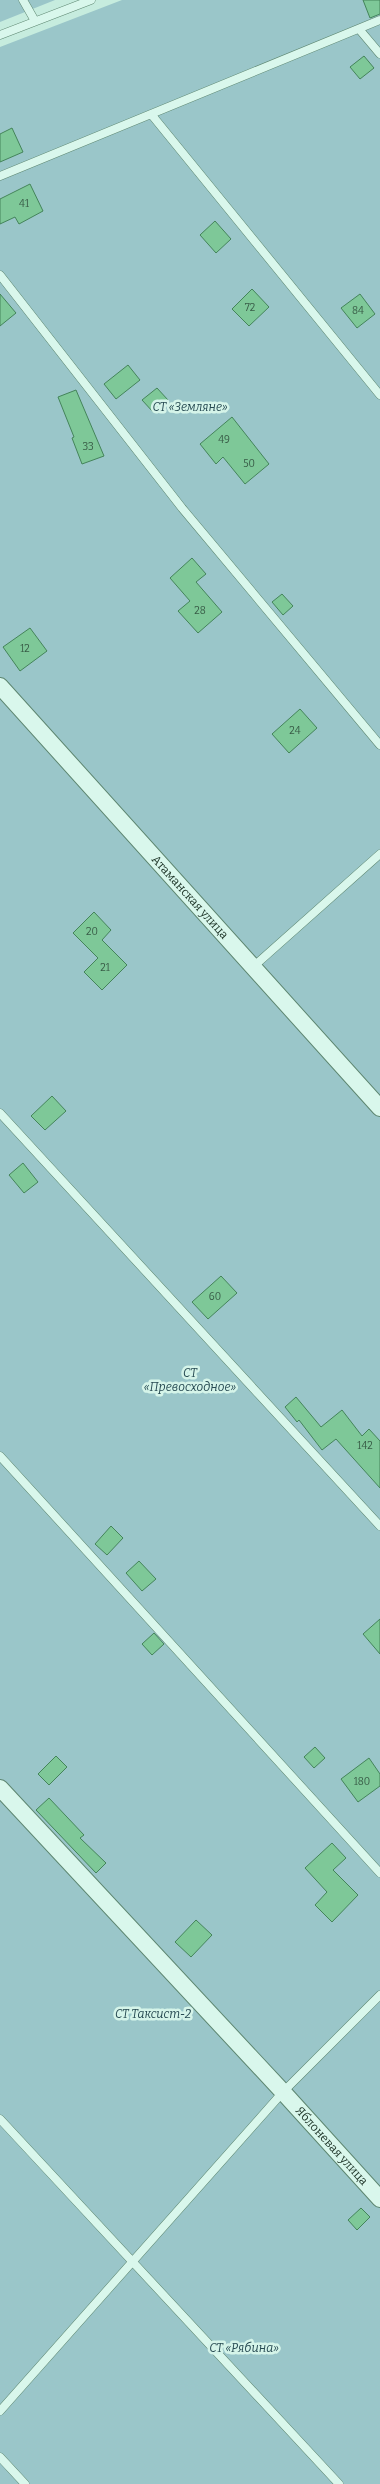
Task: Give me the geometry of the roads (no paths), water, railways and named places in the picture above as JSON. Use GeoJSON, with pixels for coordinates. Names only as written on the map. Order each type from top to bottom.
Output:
{"type":"FeatureCollection","features":[{"type":"Feature","properties":{"kind":"street","name":"Атаманская улица"},"geometry":{"type":"LineString","coordinates":[[0,686],[380,1108]]}},
{"type":"Feature","properties":{"kind":"street","name":"Яблоневая улица"},"geometry":{"type":"LineString","coordinates":[[0,1788],[380,2199]]}},
{"type":"Feature","properties":{"kind":"lane"},"geometry":{"type":"LineString","coordinates":[[23,0],[35,21]]}},
{"type":"Feature","properties":{"kind":"lane"},"geometry":{"type":"LineString","coordinates":[[0,35],[91,0]]}},
{"type":"Feature","properties":{"kind":"lane"},"geometry":{"type":"LineString","coordinates":[[0,176],[380,20]]}},
{"type":"Feature","properties":{"kind":"lane"},"geometry":{"type":"LineString","coordinates":[[359,29],[380,54]]}},
{"type":"Feature","properties":{"kind":"lane"},"geometry":{"type":"LineString","coordinates":[[151,114],[380,395]]}},
{"type":"Feature","properties":{"kind":"lane"},"geometry":{"type":"LineString","coordinates":[[0,275],[182,508],[380,745]]}},
{"type":"Feature","properties":{"kind":"lane"},"geometry":{"type":"LineString","coordinates":[[253,967],[380,854]]}},
{"type":"Feature","properties":{"kind":"lane"},"geometry":{"type":"LineString","coordinates":[[0,1113],[380,1526]]}},
{"type":"Feature","properties":{"kind":"lane"},"geometry":{"type":"LineString","coordinates":[[0,1456],[380,1873]]}},
{"type":"Feature","properties":{"kind":"lane"},"geometry":{"type":"LineString","coordinates":[[0,2411],[283,2092],[380,1995]]}},
{"type":"Feature","properties":{"kind":"lane"},"geometry":{"type":"LineString","coordinates":[[0,2119],[339,2484]]}},
{"type":"Feature","properties":{"kind":"lane"},"geometry":{"type":"LineString","coordinates":[[0,2457],[25,2484]]}},
{"type":"Feature","properties":{"kind":"park label","name":"СТ «Земляне»"},"geometry":{"type":"Point","coordinates":[190,407]}},
{"type":"Feature","properties":{"kind":"park label","name":"СТ «Превосходное»"},"geometry":{"type":"Point","coordinates":[190,1380]}},
{"type":"Feature","properties":{"kind":"park label","name":"СТ Таксист-2"},"geometry":{"type":"Point","coordinates":[153,2014]}},
{"type":"Feature","properties":{"kind":"park label","name":"СТ «Рябина»"},"geometry":{"type":"Point","coordinates":[244,2348]}}]}
